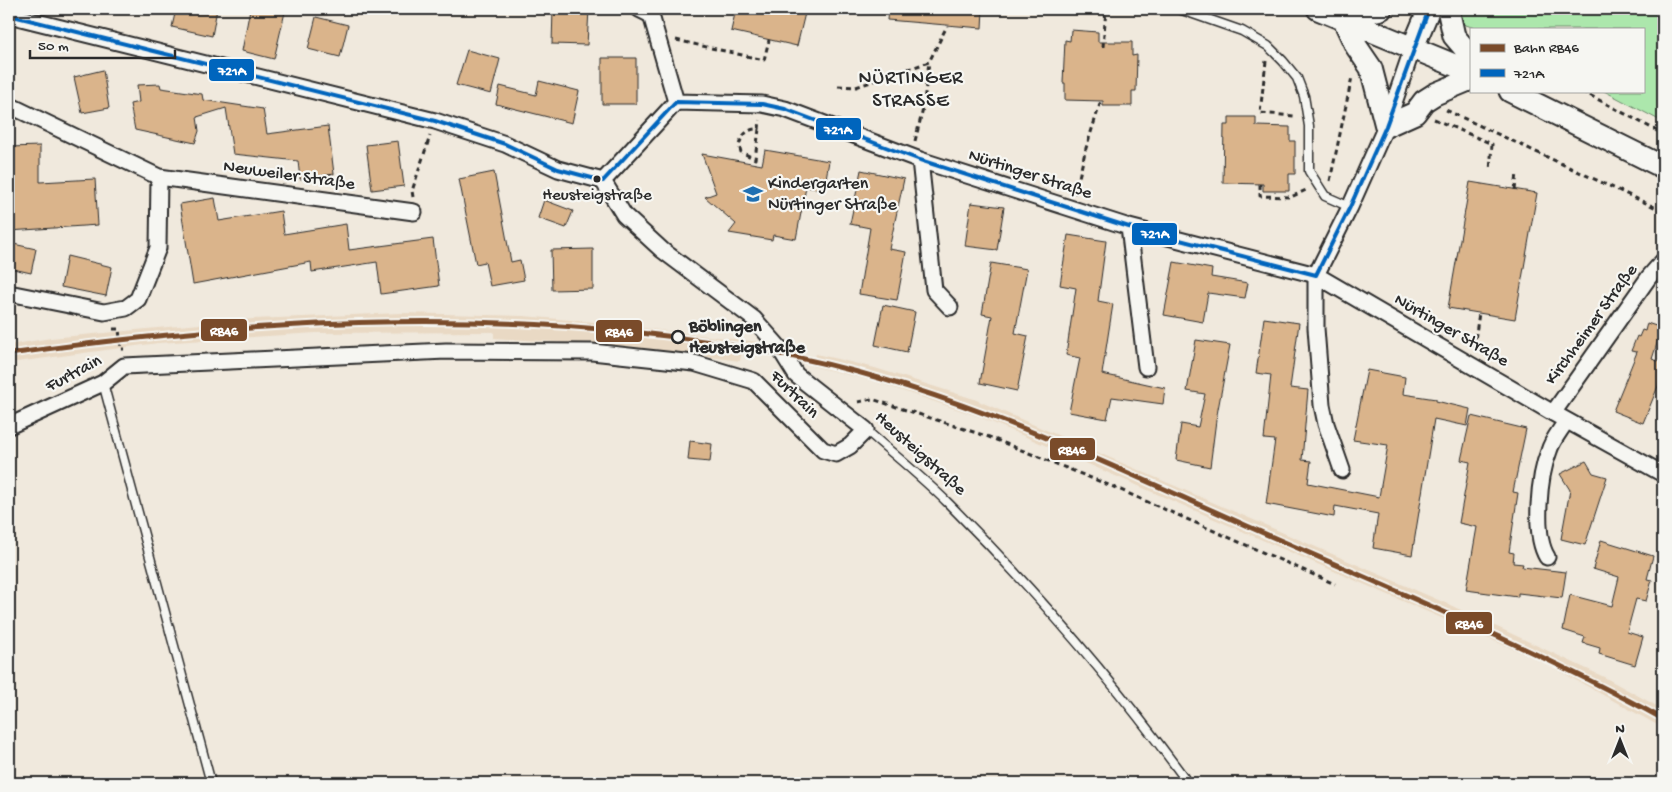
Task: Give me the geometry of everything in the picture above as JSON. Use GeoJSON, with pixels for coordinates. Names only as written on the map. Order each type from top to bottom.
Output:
{"type":"FeatureCollection","features":[{"type":"Feature","properties":{"kind":"main road"},"geometry":{"type":"LineString","coordinates":[[1318,9],[1470,72]]}},
{"type":"Feature","properties":{"kind":"main road"},"geometry":{"type":"LineString","coordinates":[[1343,18],[1380,9]]}},
{"type":"Feature","properties":{"kind":"main road"},"geometry":{"type":"LineString","coordinates":[[1414,48],[1429,9]]}},
{"type":"Feature","properties":{"kind":"main road"},"geometry":{"type":"LineString","coordinates":[[1448,9],[1454,36],[1470,55]]}},
{"type":"Feature","properties":{"kind":"main road"},"geometry":{"type":"LineString","coordinates":[[1343,18],[1356,46],[1372,68],[1386,126],[1415,113],[1424,101],[1437,101],[1470,79]]}},
{"type":"Feature","properties":{"kind":"main road"},"geometry":{"type":"LineString","coordinates":[[1512,92],[1663,168]]}},
{"type":"Feature","properties":{"kind":"street"},"geometry":{"type":"LineString","coordinates":[[9,15],[435,121],[505,144],[558,169],[603,181],[676,102],[651,15],[639,9]]}},
{"type":"Feature","properties":{"kind":"street"},"geometry":{"type":"LineString","coordinates":[[1342,470],[1326,424],[1322,405],[1316,328],[1316,275],[1350,207],[1386,126],[1414,48]]}},
{"type":"Feature","properties":{"kind":"street","name":"Nürtinger Straße"},"geometry":{"type":"LineString","coordinates":[[676,102],[762,104],[785,109],[915,158],[1129,226],[1316,275],[1552,413],[1663,474]]}},
{"type":"Feature","properties":{"kind":"street","name":"Neuweiler Straße"},"geometry":{"type":"LineString","coordinates":[[9,105],[159,177],[414,212]]}},
{"type":"Feature","properties":{"kind":"street"},"geometry":{"type":"LineString","coordinates":[[915,158],[934,290],[950,307]]}},
{"type":"Feature","properties":{"kind":"street"},"geometry":{"type":"LineString","coordinates":[[9,293],[104,312],[126,308],[138,299],[158,248],[159,177]]}},
{"type":"Feature","properties":{"kind":"street","name":"Heusteigstraße"},"geometry":{"type":"LineString","coordinates":[[603,181],[624,215],[662,250],[754,319],[778,346],[796,375],[866,430]]}},
{"type":"Feature","properties":{"kind":"street"},"geometry":{"type":"LineString","coordinates":[[1129,226],[1146,367]]}},
{"type":"Feature","properties":{"kind":"street","name":"Kirchheimer Straße"},"geometry":{"type":"LineString","coordinates":[[1552,413],[1643,284],[1663,261]]}},
{"type":"Feature","properties":{"kind":"street","name":"Furtrain"},"geometry":{"type":"LineString","coordinates":[[9,426],[103,383],[128,356],[446,350],[592,352],[694,363],[754,382],[823,450],[836,454],[850,446],[866,430]]}},
{"type":"Feature","properties":{"kind":"street"},"geometry":{"type":"LineString","coordinates":[[1547,557],[1542,549],[1539,528],[1542,482],[1549,450],[1566,421]]}},
{"type":"Feature","properties":{"kind":"lane"},"geometry":{"type":"LineString","coordinates":[[1179,9],[1242,31],[1268,46],[1297,78],[1304,96],[1308,117],[1309,171],[1325,196],[1350,207]]}},
{"type":"Feature","properties":{"kind":"lane"},"geometry":{"type":"LineString","coordinates":[[103,383],[211,783]]}},
{"type":"Feature","properties":{"kind":"lane","name":"Heusteigstraße"},"geometry":{"type":"LineString","coordinates":[[866,430],[948,503],[1068,630],[1149,729],[1188,783]]}},
{"type":"Feature","properties":{"kind":"path"},"geometry":{"type":"LineString","coordinates":[[1103,46],[1106,9]]}},
{"type":"Feature","properties":{"kind":"path"},"geometry":{"type":"LineString","coordinates":[[915,158],[929,62],[947,26]]}},
{"type":"Feature","properties":{"kind":"path"},"geometry":{"type":"LineString","coordinates":[[658,36],[764,60],[769,40]]}},
{"type":"Feature","properties":{"kind":"path"},"geometry":{"type":"LineString","coordinates":[[1268,46],[1260,113],[1308,117]]}},
{"type":"Feature","properties":{"kind":"path"},"geometry":{"type":"LineString","coordinates":[[838,86],[856,87],[929,62]]}},
{"type":"Feature","properties":{"kind":"path"},"geometry":{"type":"LineString","coordinates":[[1325,196],[1334,170],[1353,69]]}},
{"type":"Feature","properties":{"kind":"path"},"geometry":{"type":"LineString","coordinates":[[1584,92],[1663,134]]}},
{"type":"Feature","properties":{"kind":"path"},"geometry":{"type":"LineString","coordinates":[[1072,208],[1086,148],[1101,101]]}},
{"type":"Feature","properties":{"kind":"path"},"geometry":{"type":"LineString","coordinates":[[1490,170],[1492,144],[1430,117],[1437,101],[1663,211]]}},
{"type":"Feature","properties":{"kind":"path"},"geometry":{"type":"LineString","coordinates":[[759,129],[754,129],[745,134],[739,145],[745,155],[755,159],[759,129],[762,104]]}},
{"type":"Feature","properties":{"kind":"path"},"geometry":{"type":"LineString","coordinates":[[414,212],[412,191],[435,121]]}},
{"type":"Feature","properties":{"kind":"path"},"geometry":{"type":"LineString","coordinates":[[1515,190],[1517,173]]}},
{"type":"Feature","properties":{"kind":"path"},"geometry":{"type":"LineString","coordinates":[[1260,184],[1260,196],[1291,197],[1317,182]]}},
{"type":"Feature","properties":{"kind":"path"},"geometry":{"type":"LineString","coordinates":[[1472,365],[1479,313]]}},
{"type":"Feature","properties":{"kind":"path"},"geometry":{"type":"LineString","coordinates":[[120,323],[112,325],[112,329],[119,329],[121,349],[128,356]]}},
{"type":"Feature","properties":{"kind":"path"},"geometry":{"type":"LineString","coordinates":[[838,407],[872,399],[989,437],[1116,488],[1334,584]]}},
{"type":"Feature","properties":{"kind":"shaded area"},"geometry":{"type":"Polygon","coordinates":[[[401,313],[523,316],[594,322],[758,342],[755,354],[742,352],[740,361],[633,347],[494,338],[494,332],[316,333],[158,343],[9,363],[9,345],[51,338],[253,319],[401,313]]]}},
{"type":"Feature","properties":{"kind":"shaded area"},"geometry":{"type":"Polygon","coordinates":[[[816,354],[875,368],[974,399],[1450,605],[1604,677],[1655,705],[1663,710],[1663,728],[1545,663],[980,417],[873,381],[812,366],[816,354]]]}},
{"type":"Feature","properties":{"kind":"green space"},"geometry":{"type":"Polygon","coordinates":[[[1422,9],[1663,9],[1663,122],[1606,92],[1644,92],[1644,28],[1474,28],[1422,9]]]}},
{"type":"Feature","properties":{"kind":"building"},"geometry":{"type":"Polygon","coordinates":[[[176,9],[217,9],[212,36],[172,27],[176,9]]]}},
{"type":"Feature","properties":{"kind":"building"},"geometry":{"type":"Polygon","coordinates":[[[250,9],[285,12],[274,59],[242,51],[250,9]]]}},
{"type":"Feature","properties":{"kind":"building"},"geometry":{"type":"Polygon","coordinates":[[[553,9],[589,9],[587,45],[552,44],[553,9]]]}},
{"type":"Feature","properties":{"kind":"building"},"geometry":{"type":"Polygon","coordinates":[[[736,9],[806,9],[797,46],[731,31],[736,9]]]}},
{"type":"Feature","properties":{"kind":"building"},"geometry":{"type":"Polygon","coordinates":[[[888,9],[983,9],[982,28],[887,20],[888,9]]]}},
{"type":"Feature","properties":{"kind":"building"},"geometry":{"type":"Polygon","coordinates":[[[316,17],[348,25],[340,57],[308,49],[316,17]]]}},
{"type":"Feature","properties":{"kind":"building"},"geometry":{"type":"Polygon","coordinates":[[[1071,30],[1098,32],[1098,42],[1132,42],[1132,56],[1137,55],[1136,91],[1132,91],[1132,106],[1103,106],[1103,101],[1065,100],[1065,83],[1063,83],[1065,40],[1070,41],[1071,30]]]}},
{"type":"Feature","properties":{"kind":"building"},"geometry":{"type":"Polygon","coordinates":[[[467,50],[500,59],[491,94],[456,85],[467,50]]]}},
{"type":"Feature","properties":{"kind":"building"},"geometry":{"type":"Polygon","coordinates":[[[602,58],[636,58],[636,104],[602,104],[602,58]]]}},
{"type":"Feature","properties":{"kind":"building"},"geometry":{"type":"Polygon","coordinates":[[[103,70],[109,108],[82,113],[74,77],[103,70]]]}},
{"type":"Feature","properties":{"kind":"building"},"geometry":{"type":"Polygon","coordinates":[[[539,81],[579,91],[572,123],[496,104],[500,86],[536,95],[539,81]]]}},
{"type":"Feature","properties":{"kind":"building"},"geometry":{"type":"Polygon","coordinates":[[[160,84],[161,88],[202,94],[203,100],[263,109],[267,134],[328,126],[334,174],[300,179],[298,161],[233,154],[226,108],[197,117],[199,131],[195,143],[135,130],[130,104],[139,102],[137,85],[160,84]]]}},
{"type":"Feature","properties":{"kind":"building"},"geometry":{"type":"Polygon","coordinates":[[[1229,117],[1256,117],[1256,126],[1290,127],[1290,141],[1295,141],[1295,174],[1289,174],[1289,191],[1263,191],[1263,184],[1223,183],[1224,125],[1229,125],[1229,117]]]}},
{"type":"Feature","properties":{"kind":"building"},"geometry":{"type":"Polygon","coordinates":[[[398,141],[404,186],[372,190],[366,145],[398,141]]]}},
{"type":"Feature","properties":{"kind":"building"},"geometry":{"type":"Polygon","coordinates":[[[40,146],[40,182],[95,179],[98,225],[9,231],[9,147],[40,146]]]}},
{"type":"Feature","properties":{"kind":"building","name":"Kindergarten Nürtinger Straße"},"geometry":{"type":"Polygon","coordinates":[[[765,150],[829,161],[824,190],[806,187],[796,239],[773,235],[772,240],[729,233],[736,224],[705,197],[716,193],[702,154],[762,165],[765,150]]]}},
{"type":"Feature","properties":{"kind":"building"},"geometry":{"type":"Polygon","coordinates":[[[861,170],[904,179],[889,249],[906,252],[897,300],[859,294],[870,228],[850,224],[861,170]]]}},
{"type":"Feature","properties":{"kind":"building"},"geometry":{"type":"Polygon","coordinates":[[[494,172],[511,262],[520,260],[524,280],[490,286],[485,262],[476,264],[459,179],[494,172]]]}},
{"type":"Feature","properties":{"kind":"building"},"geometry":{"type":"Polygon","coordinates":[[[1470,182],[1537,193],[1515,319],[1448,308],[1470,182]]]}},
{"type":"Feature","properties":{"kind":"building"},"geometry":{"type":"Polygon","coordinates":[[[215,198],[219,221],[281,211],[284,234],[346,224],[349,250],[433,239],[439,286],[381,294],[377,262],[312,272],[311,262],[193,284],[180,204],[215,198]]]}},
{"type":"Feature","properties":{"kind":"building"},"geometry":{"type":"Polygon","coordinates":[[[544,200],[573,211],[566,228],[538,218],[544,200]]]}},
{"type":"Feature","properties":{"kind":"building"},"geometry":{"type":"Polygon","coordinates":[[[971,203],[1004,207],[997,250],[965,246],[971,203]]]}},
{"type":"Feature","properties":{"kind":"building"},"geometry":{"type":"Polygon","coordinates":[[[1068,235],[1106,241],[1098,301],[1113,304],[1102,374],[1165,388],[1163,404],[1112,397],[1107,419],[1069,412],[1080,358],[1066,355],[1076,288],[1060,285],[1068,235]]]}},
{"type":"Feature","properties":{"kind":"building"},"geometry":{"type":"Polygon","coordinates":[[[9,243],[36,249],[31,273],[9,268],[9,243]]]}},
{"type":"Feature","properties":{"kind":"building"},"geometry":{"type":"Polygon","coordinates":[[[593,249],[593,289],[552,290],[551,250],[593,249]]]}},
{"type":"Feature","properties":{"kind":"building"},"geometry":{"type":"Polygon","coordinates":[[[67,256],[112,267],[106,296],[61,287],[67,256]]]}},
{"type":"Feature","properties":{"kind":"building"},"geometry":{"type":"Polygon","coordinates":[[[1174,262],[1212,269],[1211,277],[1248,283],[1245,298],[1208,293],[1203,322],[1164,315],[1174,262]]]}},
{"type":"Feature","properties":{"kind":"building"},"geometry":{"type":"Polygon","coordinates":[[[991,263],[1027,269],[1015,333],[1028,336],[1017,391],[980,383],[992,316],[982,314],[991,263]]]}},
{"type":"Feature","properties":{"kind":"building"},"geometry":{"type":"Polygon","coordinates":[[[883,305],[915,312],[907,352],[875,345],[883,305]]]}},
{"type":"Feature","properties":{"kind":"building"},"geometry":{"type":"Polygon","coordinates":[[[1264,318],[1299,323],[1290,388],[1308,390],[1302,460],[1311,461],[1308,483],[1379,497],[1388,445],[1353,440],[1367,370],[1405,377],[1403,394],[1436,399],[1436,401],[1470,409],[1467,426],[1434,419],[1412,555],[1373,548],[1378,514],[1335,506],[1334,517],[1266,504],[1275,440],[1264,439],[1271,375],[1256,373],[1264,318]]]}},
{"type":"Feature","properties":{"kind":"building"},"geometry":{"type":"Polygon","coordinates":[[[1647,323],[1662,328],[1652,359],[1663,363],[1663,374],[1643,423],[1613,411],[1637,352],[1631,351],[1637,336],[1639,337],[1642,330],[1645,331],[1647,323]]]}},
{"type":"Feature","properties":{"kind":"building"},"geometry":{"type":"Polygon","coordinates":[[[1196,340],[1230,345],[1216,420],[1210,467],[1176,460],[1181,424],[1198,427],[1205,394],[1187,391],[1196,340]]]}},
{"type":"Feature","properties":{"kind":"building"},"geometry":{"type":"Polygon","coordinates":[[[1471,416],[1526,429],[1513,492],[1518,493],[1509,552],[1514,553],[1513,563],[1523,564],[1522,567],[1566,572],[1562,598],[1518,593],[1518,597],[1466,590],[1477,527],[1459,523],[1470,462],[1461,460],[1471,416]]]}},
{"type":"Feature","properties":{"kind":"building"},"geometry":{"type":"Polygon","coordinates":[[[690,441],[712,444],[710,462],[688,460],[690,441]]]}},
{"type":"Feature","properties":{"kind":"building"},"geometry":{"type":"Polygon","coordinates":[[[1586,461],[1593,473],[1607,477],[1585,545],[1561,539],[1570,490],[1560,474],[1586,461]]]}},
{"type":"Feature","properties":{"kind":"building"},"geometry":{"type":"Polygon","coordinates":[[[1601,540],[1653,556],[1647,579],[1652,580],[1646,601],[1636,599],[1627,632],[1643,637],[1635,665],[1599,654],[1600,648],[1583,643],[1585,637],[1563,630],[1570,595],[1612,606],[1619,577],[1593,569],[1601,540]]]}},
{"type":"Feature","properties":{"kind":"rail line","name":"RB46"},"geometry":{"type":"LineString","coordinates":[[9,354],[201,332],[298,325],[394,322],[491,323],[588,328],[684,338],[780,354],[841,367],[959,404],[1132,474],[1509,641],[1663,719]]}},
{"type":"Feature","properties":{"kind":"transit line","name":"721A"},"geometry":{"type":"LineString","coordinates":[[1316,275],[1350,207],[1386,126],[1429,9]]}},
{"type":"Feature","properties":{"kind":"transit line","name":"721A"},"geometry":{"type":"LineString","coordinates":[[9,15],[435,121],[505,144],[558,169],[603,181]]}},
{"type":"Feature","properties":{"kind":"transit line","name":"721A"},"geometry":{"type":"LineString","coordinates":[[676,102],[762,104],[785,109],[920,160],[1129,227],[1316,275]]}},
{"type":"Feature","properties":{"kind":"transit line","name":"721A"},"geometry":{"type":"LineString","coordinates":[[603,181],[676,102]]}},
{"type":"Feature","properties":{"kind":"place","name":"Heusteigstraße"},"geometry":{"type":"Point","coordinates":[597,179]}},
{"type":"Feature","properties":{"kind":"place","name":"Kindergarten Nürtinger Straße"},"geometry":{"type":"Point","coordinates":[753,194]}},
{"type":"Feature","properties":{"kind":"place","name":"Böblingen Heusteigstraße"},"geometry":{"type":"Point","coordinates":[678,337]}},
{"type":"Feature","properties":{"kind":"district","name":"NÜRTINGER STRASSE"},"geometry":{"type":"Point","coordinates":[911,90]}}]}
